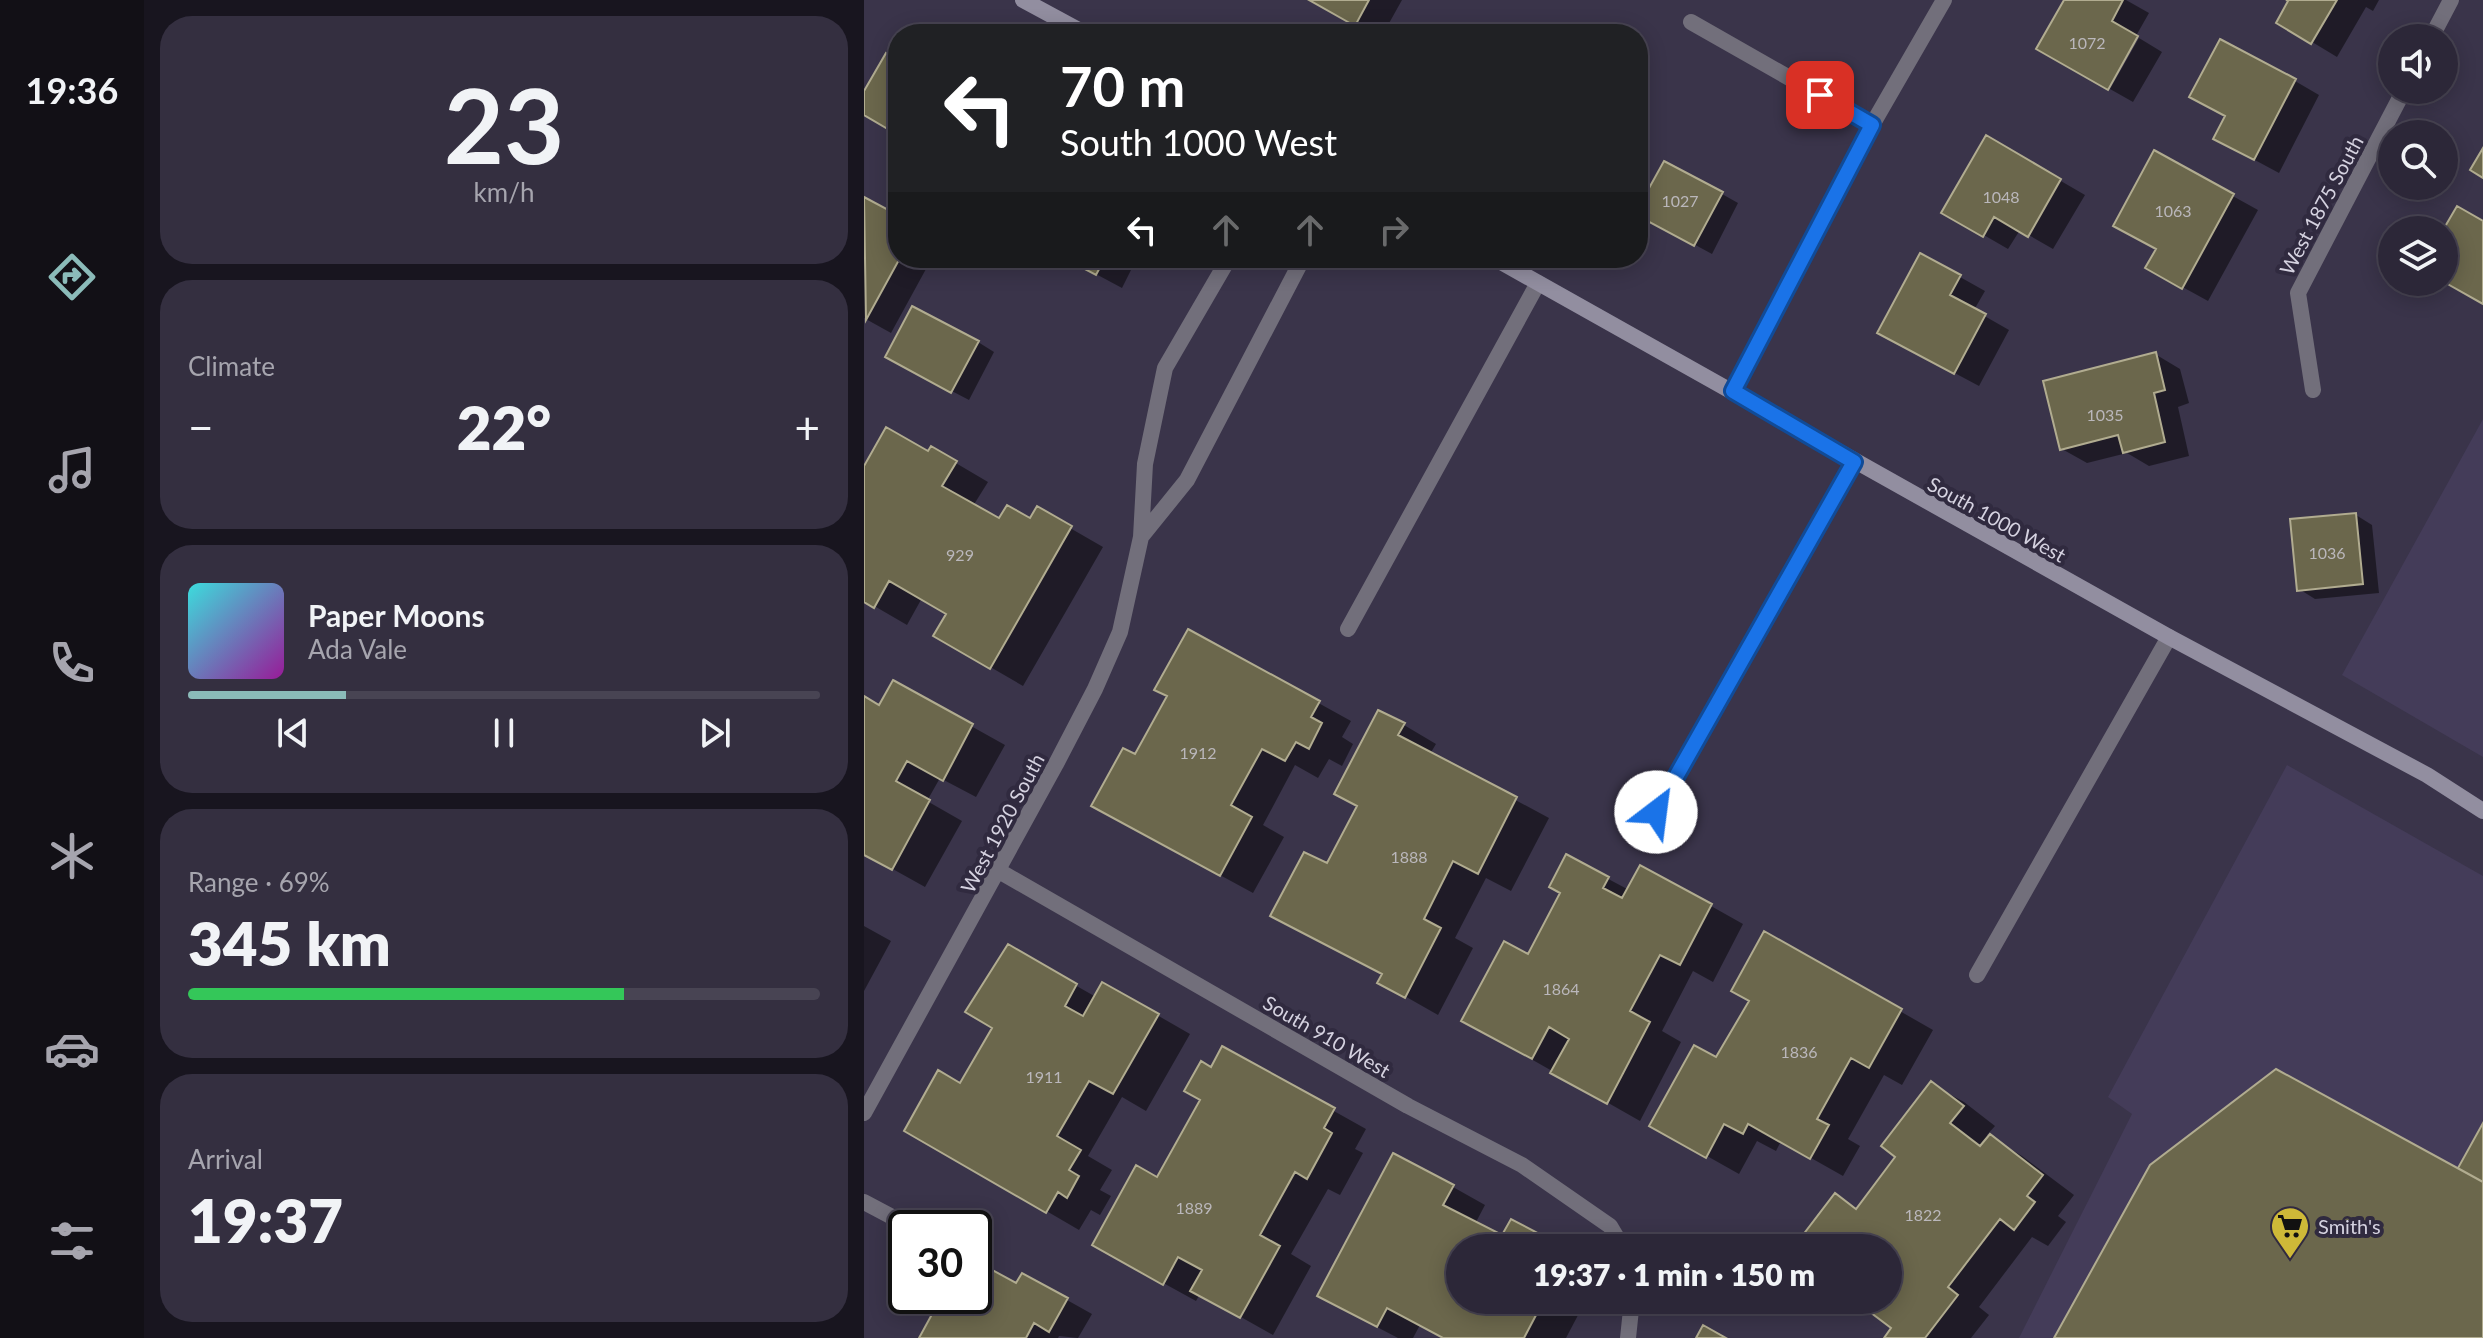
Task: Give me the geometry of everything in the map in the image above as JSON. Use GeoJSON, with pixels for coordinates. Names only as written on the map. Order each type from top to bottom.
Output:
{"type":"FeatureCollection","features":[{"type":"Feature","properties":{"kind":"main road"},"geometry":{"type":"LineString","coordinates":[[1023,0],[1067,24]]}},
{"type":"Feature","properties":{"kind":"main road","name":"South 1000 West"},"geometry":{"type":"LineString","coordinates":[[1512,268],[2169,637],[2389,754],[2483,811]]}},
{"type":"Feature","properties":{"kind":"street"},"geometry":{"type":"LineString","coordinates":[[1733,391],[1872,125],[1944,0]]}},
{"type":"Feature","properties":{"kind":"street"},"geometry":{"type":"LineString","coordinates":[[2438,24],[2451,0]]}},
{"type":"Feature","properties":{"kind":"street"},"geometry":{"type":"LineString","coordinates":[[1691,22],[1872,125]]}},
{"type":"Feature","properties":{"kind":"street","name":"West 1875 South"},"geometry":{"type":"LineString","coordinates":[[2313,390],[2298,293],[2397,104]]}},
{"type":"Feature","properties":{"kind":"street","name":"West 1920 South"},"geometry":{"type":"LineString","coordinates":[[864,1113],[999,871],[1095,689],[1120,632],[1141,537],[1145,464],[1154,408],[1165,368],[1223,268]]}},
{"type":"Feature","properties":{"kind":"street","name":"West 1920 South"},"geometry":{"type":"LineString","coordinates":[[1141,537],[1187,480],[1298,268]]}},
{"type":"Feature","properties":{"kind":"street"},"geometry":{"type":"LineString","coordinates":[[1348,629],[1538,283]]}},
{"type":"Feature","properties":{"kind":"street"},"geometry":{"type":"LineString","coordinates":[[1656,812],[1854,462]]}},
{"type":"Feature","properties":{"kind":"street"},"geometry":{"type":"LineString","coordinates":[[1977,975],[2169,637]]}},
{"type":"Feature","properties":{"kind":"street","name":"South 910 West"},"geometry":{"type":"LineString","coordinates":[[999,871],[1408,1106],[1522,1165],[1610,1226],[1615,1234]]}},
{"type":"Feature","properties":{"kind":"street"},"geometry":{"type":"LineString","coordinates":[[864,1202],[888,1215]]}},
{"type":"Feature","properties":{"kind":"street"},"geometry":{"type":"LineString","coordinates":[[1628,1338],[1631,1314]]}},
{"type":"Feature","properties":{"kind":"shaded area"},"geometry":{"type":"Polygon","coordinates":[[[2483,419],[2483,757],[2342,675],[2483,419]]]}},
{"type":"Feature","properties":{"kind":"shaded area"},"geometry":{"type":"Polygon","coordinates":[[[2287,765],[2483,876],[2483,1338],[2019,1338],[2132,1114],[2108,1097],[2287,765]]]}},
{"type":"Feature","properties":{"kind":"building"},"geometry":{"type":"Polygon","coordinates":[[[1309,0],[1369,0],[1356,24],[1309,0]]]}},
{"type":"Feature","properties":{"kind":"building"},"geometry":{"type":"Polygon","coordinates":[[[2064,0],[2123,0],[2112,21],[2138,36],[2108,90],[2036,49],[2064,0]]]}},
{"type":"Feature","properties":{"kind":"building"},"geometry":{"type":"Polygon","coordinates":[[[2286,0],[2337,0],[2311,44],[2276,23],[2286,0]]]}},
{"type":"Feature","properties":{"kind":"building"},"geometry":{"type":"Polygon","coordinates":[[[2220,39],[2296,79],[2254,160],[2213,139],[2225,116],[2189,97],[2220,39]]]}},
{"type":"Feature","properties":{"kind":"building"},"geometry":{"type":"Polygon","coordinates":[[[886,53],[888,129],[864,115],[864,91],[886,53]]]}},
{"type":"Feature","properties":{"kind":"building"},"geometry":{"type":"Polygon","coordinates":[[[1986,135],[2061,179],[2028,237],[1994,217],[1983,237],[1941,213],[1986,135]]]}},
{"type":"Feature","properties":{"kind":"building"},"geometry":{"type":"Polygon","coordinates":[[[2483,148],[2483,178],[2470,170],[2483,148]]]}},
{"type":"Feature","properties":{"kind":"building"},"geometry":{"type":"Polygon","coordinates":[[[2154,150],[2234,194],[2182,289],[2145,268],[2156,249],[2113,226],[2154,150]]]}},
{"type":"Feature","properties":{"kind":"building"},"geometry":{"type":"Polygon","coordinates":[[[1664,161],[1723,192],[1694,246],[1648,221],[1648,190],[1664,161]]]}},
{"type":"Feature","properties":{"kind":"building"},"geometry":{"type":"Polygon","coordinates":[[[864,197],[888,210],[888,268],[895,268],[866,320],[864,197]]]}},
{"type":"Feature","properties":{"kind":"building"},"geometry":{"type":"Polygon","coordinates":[[[2457,206],[2483,221],[2483,304],[2458,290],[2458,216],[2451,216],[2457,206]]]}},
{"type":"Feature","properties":{"kind":"building"},"geometry":{"type":"Polygon","coordinates":[[[1920,253],[1961,275],[1950,295],[1986,314],[1954,374],[1877,333],[1920,253]]]}},
{"type":"Feature","properties":{"kind":"building"},"geometry":{"type":"Polygon","coordinates":[[[1083,268],[1100,268],[1096,275],[1083,268]]]}},
{"type":"Feature","properties":{"kind":"building"},"geometry":{"type":"Polygon","coordinates":[[[912,306],[979,341],[951,393],[885,357],[912,306]]]}},
{"type":"Feature","properties":{"kind":"building"},"geometry":{"type":"Polygon","coordinates":[[[2156,352],[2165,390],[2154,393],[2165,442],[2123,453],[2118,435],[2060,450],[2043,381],[2156,352]]]}},
{"type":"Feature","properties":{"kind":"building"},"geometry":{"type":"Polygon","coordinates":[[[886,427],[928,451],[931,446],[957,461],[942,486],[999,518],[1007,505],[1030,518],[1037,506],[1072,526],[990,669],[933,636],[946,614],[889,581],[874,608],[864,602],[864,466],[886,427]]]}},
{"type":"Feature","properties":{"kind":"building"},"geometry":{"type":"Polygon","coordinates":[[[2356,513],[2363,584],[2297,591],[2290,519],[2356,513]]]}},
{"type":"Feature","properties":{"kind":"building"},"geometry":{"type":"Polygon","coordinates":[[[1188,629],[1320,701],[1311,717],[1322,723],[1309,749],[1296,742],[1285,761],[1262,749],[1231,805],[1252,817],[1220,876],[1091,806],[1123,748],[1135,754],[1167,696],[1154,690],[1188,629]]]}},
{"type":"Feature","properties":{"kind":"building"},"geometry":{"type":"Polygon","coordinates":[[[893,680],[973,724],[943,781],[907,761],[896,781],[930,800],[892,870],[864,855],[864,696],[879,705],[893,680]]]}},
{"type":"Feature","properties":{"kind":"building"},"geometry":{"type":"Polygon","coordinates":[[[1378,710],[1405,723],[1398,735],[1517,797],[1478,874],[1453,861],[1424,919],[1441,928],[1405,998],[1377,983],[1382,974],[1270,916],[1304,852],[1327,863],[1357,806],[1334,794],[1378,710]]]}},
{"type":"Feature","properties":{"kind":"building"},"geometry":{"type":"Polygon","coordinates":[[[1566,854],[1609,877],[1603,888],[1622,898],[1640,865],[1712,904],[1680,965],[1660,955],[1630,1011],[1650,1022],[1607,1104],[1550,1073],[1569,1039],[1549,1027],[1532,1059],[1461,1021],[1504,941],[1528,954],[1560,893],[1549,887],[1566,854]]]}},
{"type":"Feature","properties":{"kind":"building"},"geometry":{"type":"Polygon","coordinates":[[[1764,931],[1902,1009],[1869,1068],[1851,1058],[1817,1119],[1829,1125],[1810,1159],[1748,1124],[1743,1134],[1724,1124],[1706,1158],[1649,1126],[1694,1045],[1716,1057],[1749,1001],[1731,991],[1764,931]]]}},
{"type":"Feature","properties":{"kind":"building"},"geometry":{"type":"Polygon","coordinates":[[[1008,944],[1077,984],[1065,1006],[1083,1016],[1102,982],[1159,1014],[1113,1094],[1089,1081],[1057,1136],[1081,1150],[1069,1170],[1079,1176],[1067,1198],[1058,1192],[1046,1213],[904,1131],[938,1070],[960,1083],[992,1028],[965,1012],[1008,944]]]}},
{"type":"Feature","properties":{"kind":"building"},"geometry":{"type":"Polygon","coordinates":[[[1222,1046],[1335,1108],[1324,1128],[1332,1133],[1307,1179],[1295,1172],[1260,1235],[1280,1246],[1240,1318],[1190,1291],[1202,1270],[1178,1257],[1163,1285],[1092,1245],[1136,1165],[1157,1177],[1200,1100],[1184,1091],[1201,1061],[1211,1067],[1222,1046]]]}},
{"type":"Feature","properties":{"kind":"building","name":"Smith's"},"geometry":{"type":"Polygon","coordinates":[[[2276,1069],[2483,1182],[2483,1338],[2054,1338],[2150,1165],[2276,1069]]]}},
{"type":"Feature","properties":{"kind":"building"},"geometry":{"type":"Polygon","coordinates":[[[1931,1081],[1964,1106],[1950,1123],[1980,1146],[1990,1134],[2043,1175],[2027,1196],[2035,1202],[2014,1230],[2000,1219],[1948,1287],[1958,1295],[1925,1338],[1884,1338],[1891,1328],[1872,1314],[1902,1314],[1902,1234],[1804,1234],[1835,1193],[1856,1209],[1895,1157],[1881,1146],[1931,1081]]]}},
{"type":"Feature","properties":{"kind":"building"},"geometry":{"type":"Polygon","coordinates":[[[2483,1123],[2483,1182],[2458,1168],[2483,1123]]]}},
{"type":"Feature","properties":{"kind":"building"},"geometry":{"type":"Polygon","coordinates":[[[1393,1153],[1454,1185],[1443,1205],[1500,1234],[1446,1234],[1446,1314],[1537,1314],[1524,1338],[1443,1338],[1387,1308],[1377,1327],[1317,1296],[1393,1153]]]}},
{"type":"Feature","properties":{"kind":"building"},"geometry":{"type":"Polygon","coordinates":[[[1511,1219],[1539,1234],[1503,1234],[1511,1219]]]}},
{"type":"Feature","properties":{"kind":"building"},"geometry":{"type":"Polygon","coordinates":[[[992,1270],[1016,1283],[1022,1273],[1068,1298],[1049,1332],[1034,1323],[1026,1338],[919,1338],[932,1314],[992,1314],[992,1270]]]}},
{"type":"Feature","properties":{"kind":"building"},"geometry":{"type":"Polygon","coordinates":[[[1703,1325],[1726,1338],[1696,1338],[1703,1325]]]}},
{"type":"Feature","properties":{"kind":"place","name":"Smith's"},"geometry":{"type":"Point","coordinates":[2290,1260]}},
{"type":"Feature","properties":{"kind":"route"},"geometry":{"type":"LineString","coordinates":[[1656,812],[1854,462],[1733,391],[1872,125],[1820,95]]}}]}
